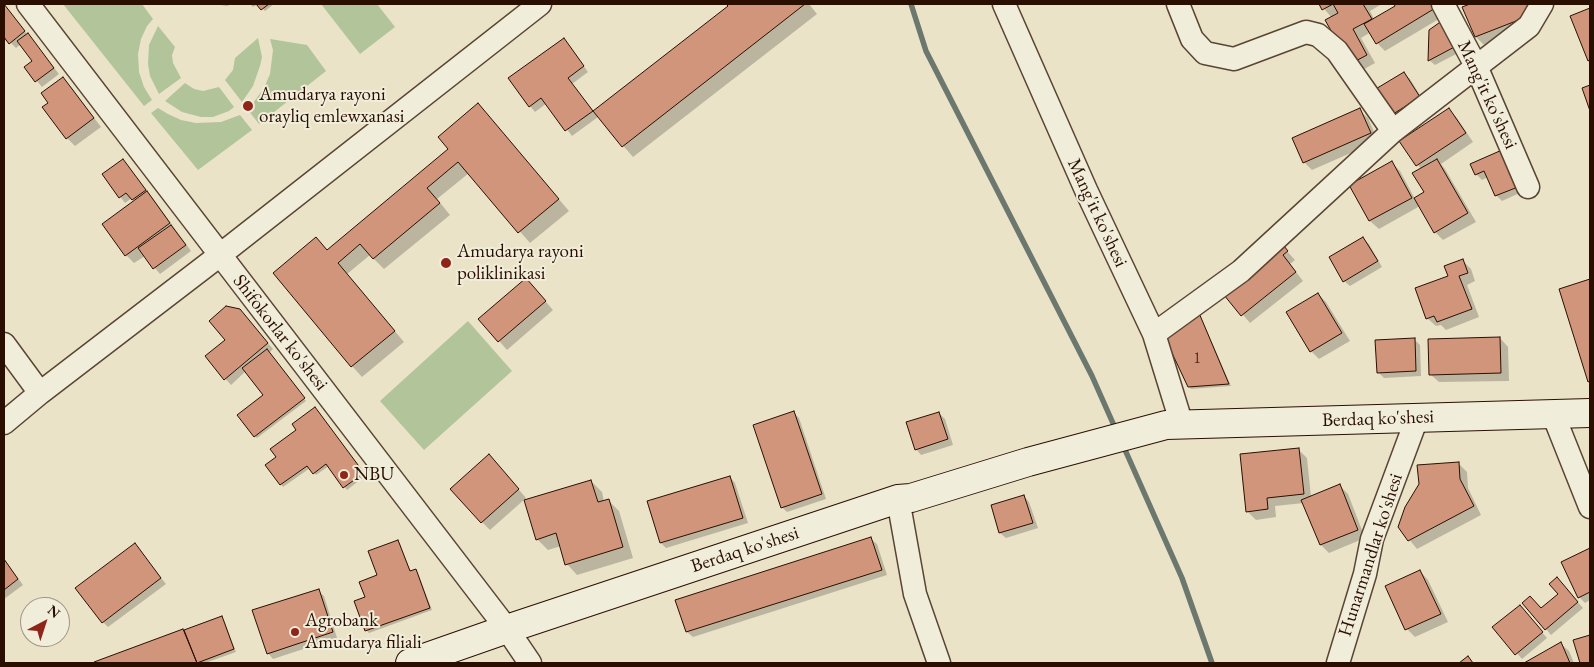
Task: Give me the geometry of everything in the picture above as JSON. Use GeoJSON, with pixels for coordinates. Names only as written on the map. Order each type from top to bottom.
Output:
{"type":"FeatureCollection","features":[{"type":"Feature","properties":{"kind":"main road","name":"Berdaq ko'shesi"},"geometry":{"type":"LineString","coordinates":[[410,663],[898,499],[910,498],[1028,462],[1174,425],[1590,412]]}},
{"type":"Feature","properties":{"kind":"street","name":"Shifokorlar ko'shesi"},"geometry":{"type":"LineString","coordinates":[[28,4],[507,629],[530,663]]}},
{"type":"Feature","properties":{"kind":"street"},"geometry":{"type":"LineString","coordinates":[[4,423],[540,4]]}},
{"type":"Feature","properties":{"kind":"street","name":"Mang'it ko'shesi"},"geometry":{"type":"LineString","coordinates":[[1004,4],[1086,190],[1154,334],[1174,425]]}},
{"type":"Feature","properties":{"kind":"street"},"geometry":{"type":"LineString","coordinates":[[1178,4],[1192,38],[1205,53],[1234,59],[1306,32],[1318,35],[1337,51],[1392,130]]}},
{"type":"Feature","properties":{"kind":"street","name":"Mang'it ko'shesi"},"geometry":{"type":"LineString","coordinates":[[1443,4],[1476,66],[1528,187]]}},
{"type":"Feature","properties":{"kind":"street"},"geometry":{"type":"LineString","coordinates":[[1154,334],[1241,271],[1392,130],[1529,26],[1542,4]]}},
{"type":"Feature","properties":{"kind":"street"},"geometry":{"type":"LineString","coordinates":[[4,344],[40,393]]}},
{"type":"Feature","properties":{"kind":"street"},"geometry":{"type":"LineString","coordinates":[[1553,414],[1590,507]]}},
{"type":"Feature","properties":{"kind":"street","name":"Hunarmandlar ko'shesi"},"geometry":{"type":"LineString","coordinates":[[1338,663],[1365,574],[1372,539],[1417,418]]}},
{"type":"Feature","properties":{"kind":"street"},"geometry":{"type":"LineString","coordinates":[[898,499],[915,594],[940,663]]}},
{"type":"Feature","properties":{"kind":"green space"},"geometry":{"type":"Polygon","coordinates":[[[63,4],[142,4],[153,19],[147,26],[141,39],[138,54],[139,72],[144,87],[152,100],[144,106],[63,4]]]}},
{"type":"Feature","properties":{"kind":"green space"},"geometry":{"type":"Polygon","coordinates":[[[321,4],[377,4],[395,27],[360,54],[321,4]]]}},
{"type":"Feature","properties":{"kind":"green space"},"geometry":{"type":"Polygon","coordinates":[[[158,26],[175,47],[172,55],[173,63],[181,78],[159,94],[150,76],[148,64],[149,45],[158,26]]]}},
{"type":"Feature","properties":{"kind":"green space"},"geometry":{"type":"Polygon","coordinates":[[[258,38],[262,57],[260,66],[253,86],[242,102],[225,80],[233,70],[235,58],[258,38]]]}},
{"type":"Feature","properties":{"kind":"green space"},"geometry":{"type":"Polygon","coordinates":[[[270,39],[307,45],[326,71],[259,124],[248,110],[264,88],[270,74],[273,50],[270,39]]]}},
{"type":"Feature","properties":{"kind":"green space"},"geometry":{"type":"Polygon","coordinates":[[[185,83],[194,89],[203,91],[219,87],[234,107],[213,117],[201,117],[182,112],[165,101],[185,83]]]}},
{"type":"Feature","properties":{"kind":"green space"},"geometry":{"type":"Polygon","coordinates":[[[158,108],[181,120],[196,123],[221,122],[240,115],[252,130],[198,170],[151,113],[158,108]]]}},
{"type":"Feature","properties":{"kind":"green space"},"geometry":{"type":"Polygon","coordinates":[[[468,321],[512,371],[424,450],[380,401],[468,321]]]}},
{"type":"Feature","properties":{"kind":"building"},"geometry":{"type":"Polygon","coordinates":[[[4,4],[25,31],[9,44],[4,37],[4,4]]]}},
{"type":"Feature","properties":{"kind":"building"},"geometry":{"type":"Polygon","coordinates":[[[256,4],[269,4],[261,10],[256,4]]]}},
{"type":"Feature","properties":{"kind":"building"},"geometry":{"type":"Polygon","coordinates":[[[726,4],[805,4],[622,147],[593,111],[728,6],[726,4]]]}},
{"type":"Feature","properties":{"kind":"building"},"geometry":{"type":"Polygon","coordinates":[[[1319,4],[1333,4],[1322,10],[1319,4]]]}},
{"type":"Feature","properties":{"kind":"building"},"geometry":{"type":"Polygon","coordinates":[[[1333,4],[1363,4],[1372,19],[1353,29],[1367,55],[1350,64],[1325,20],[1338,13],[1333,4]]]}},
{"type":"Feature","properties":{"kind":"building"},"geometry":{"type":"Polygon","coordinates":[[[1394,4],[1435,4],[1437,7],[1376,44],[1364,24],[1395,6],[1394,4]]]}},
{"type":"Feature","properties":{"kind":"building"},"geometry":{"type":"Polygon","coordinates":[[[1470,4],[1530,4],[1534,14],[1475,37],[1462,7],[1470,4]]]}},
{"type":"Feature","properties":{"kind":"building"},"geometry":{"type":"Polygon","coordinates":[[[1590,8],[1590,60],[1588,61],[1570,16],[1590,8]]]}},
{"type":"Feature","properties":{"kind":"building"},"geometry":{"type":"Polygon","coordinates":[[[1446,18],[1460,44],[1428,61],[1429,30],[1446,18]]]}},
{"type":"Feature","properties":{"kind":"building"},"geometry":{"type":"Polygon","coordinates":[[[28,33],[54,68],[35,82],[24,67],[32,61],[17,41],[28,33]]]}},
{"type":"Feature","properties":{"kind":"building"},"geometry":{"type":"Polygon","coordinates":[[[564,38],[584,66],[568,78],[593,111],[565,131],[541,98],[529,107],[508,78],[564,38]]]}},
{"type":"Feature","properties":{"kind":"building"},"geometry":{"type":"Polygon","coordinates":[[[1404,72],[1420,97],[1390,116],[1374,90],[1404,72]]]}},
{"type":"Feature","properties":{"kind":"building"},"geometry":{"type":"Polygon","coordinates":[[[63,77],[94,118],[66,139],[42,107],[48,103],[41,93],[63,77]]]}},
{"type":"Feature","properties":{"kind":"building"},"geometry":{"type":"Polygon","coordinates":[[[1590,85],[1590,111],[1582,88],[1590,85]]]}},
{"type":"Feature","properties":{"kind":"building"},"geometry":{"type":"Polygon","coordinates":[[[478,103],[559,199],[518,233],[458,162],[427,188],[440,203],[373,259],[360,244],[338,263],[395,331],[351,367],[273,273],[316,237],[327,250],[448,149],[438,137],[478,103]]]}},
{"type":"Feature","properties":{"kind":"building"},"geometry":{"type":"Polygon","coordinates":[[[1360,108],[1371,133],[1303,163],[1292,138],[1360,108]]]}},
{"type":"Feature","properties":{"kind":"building"},"geometry":{"type":"Polygon","coordinates":[[[1449,108],[1466,133],[1416,166],[1399,141],[1449,108]]]}},
{"type":"Feature","properties":{"kind":"building"},"geometry":{"type":"Polygon","coordinates":[[[1502,150],[1518,187],[1495,196],[1484,171],[1475,175],[1470,164],[1502,150]]]}},
{"type":"Feature","properties":{"kind":"building"},"geometry":{"type":"Polygon","coordinates":[[[123,159],[146,190],[132,200],[126,193],[119,198],[102,174],[123,159]]]}},
{"type":"Feature","properties":{"kind":"building"},"geometry":{"type":"Polygon","coordinates":[[[1437,159],[1468,213],[1434,233],[1414,198],[1424,192],[1412,173],[1437,159]]]}},
{"type":"Feature","properties":{"kind":"building"},"geometry":{"type":"Polygon","coordinates":[[[1392,161],[1412,198],[1369,221],[1349,185],[1392,161]]]}},
{"type":"Feature","properties":{"kind":"building"},"geometry":{"type":"Polygon","coordinates":[[[147,191],[170,223],[125,256],[102,224],[147,191]]]}},
{"type":"Feature","properties":{"kind":"building"},"geometry":{"type":"Polygon","coordinates":[[[171,225],[186,245],[153,269],[138,248],[171,225]]]}},
{"type":"Feature","properties":{"kind":"building"},"geometry":{"type":"Polygon","coordinates":[[[1363,237],[1378,261],[1343,282],[1329,257],[1363,237]]]}},
{"type":"Feature","properties":{"kind":"building"},"geometry":{"type":"Polygon","coordinates":[[[1284,246],[1288,251],[1283,255],[1296,272],[1241,316],[1224,295],[1284,246]]]}},
{"type":"Feature","properties":{"kind":"building"},"geometry":{"type":"Polygon","coordinates":[[[1463,259],[1468,273],[1459,276],[1472,309],[1437,322],[1434,316],[1426,319],[1415,288],[1448,276],[1444,266],[1463,259]]]}},
{"type":"Feature","properties":{"kind":"building"},"geometry":{"type":"Polygon","coordinates":[[[526,278],[546,301],[498,342],[478,319],[526,278]]]}},
{"type":"Feature","properties":{"kind":"building"},"geometry":{"type":"Polygon","coordinates":[[[1590,279],[1590,381],[1588,382],[1559,289],[1590,279]]]}},
{"type":"Feature","properties":{"kind":"building"},"geometry":{"type":"Polygon","coordinates":[[[1318,293],[1342,333],[1310,352],[1286,312],[1318,293]]]}},
{"type":"Feature","properties":{"kind":"building"},"geometry":{"type":"Polygon","coordinates":[[[226,306],[240,309],[268,343],[224,380],[205,356],[225,340],[209,321],[226,306]]]}},
{"type":"Feature","properties":{"kind":"building"},"geometry":{"type":"Polygon","coordinates":[[[1199,313],[1229,384],[1188,387],[1163,334],[1199,313]]]}},
{"type":"Feature","properties":{"kind":"building"},"geometry":{"type":"Polygon","coordinates":[[[1500,337],[1501,373],[1429,375],[1428,339],[1500,337]]]}},
{"type":"Feature","properties":{"kind":"building"},"geometry":{"type":"Polygon","coordinates":[[[1415,338],[1416,371],[1377,373],[1375,340],[1415,338]]]}},
{"type":"Feature","properties":{"kind":"building"},"geometry":{"type":"Polygon","coordinates":[[[267,349],[305,398],[254,437],[237,415],[263,395],[242,368],[267,349]]]}},
{"type":"Feature","properties":{"kind":"building"},"geometry":{"type":"Polygon","coordinates":[[[315,407],[364,473],[343,488],[326,464],[313,474],[307,466],[280,485],[265,465],[276,457],[270,449],[296,430],[292,424],[315,407]]]}},
{"type":"Feature","properties":{"kind":"building"},"geometry":{"type":"Polygon","coordinates":[[[794,411],[822,494],[781,508],[753,425],[794,411]]]}},
{"type":"Feature","properties":{"kind":"building"},"geometry":{"type":"Polygon","coordinates":[[[939,412],[948,439],[915,450],[906,422],[939,412]]]}},
{"type":"Feature","properties":{"kind":"building"},"geometry":{"type":"Polygon","coordinates":[[[1299,448],[1304,494],[1267,498],[1268,509],[1246,512],[1240,454],[1299,448]]]}},
{"type":"Feature","properties":{"kind":"building"},"geometry":{"type":"Polygon","coordinates":[[[489,454],[519,489],[481,523],[450,489],[489,454]]]}},
{"type":"Feature","properties":{"kind":"building"},"geometry":{"type":"Polygon","coordinates":[[[1459,462],[1460,479],[1474,506],[1408,541],[1398,527],[1405,507],[1419,484],[1417,465],[1459,462]]]}},
{"type":"Feature","properties":{"kind":"building"},"geometry":{"type":"Polygon","coordinates":[[[730,476],[743,518],[660,543],[647,501],[730,476]]]}},
{"type":"Feature","properties":{"kind":"building"},"geometry":{"type":"Polygon","coordinates":[[[591,480],[598,502],[609,499],[623,547],[565,565],[556,533],[536,540],[524,500],[591,480]]]}},
{"type":"Feature","properties":{"kind":"building"},"geometry":{"type":"Polygon","coordinates":[[[1340,484],[1358,530],[1320,545],[1301,500],[1340,484]]]}},
{"type":"Feature","properties":{"kind":"building"},"geometry":{"type":"Polygon","coordinates":[[[1024,495],[1033,523],[999,533],[991,505],[1024,495]]]}},
{"type":"Feature","properties":{"kind":"building"},"geometry":{"type":"Polygon","coordinates":[[[871,537],[882,570],[686,632],[675,600],[871,537]]]}},
{"type":"Feature","properties":{"kind":"building"},"geometry":{"type":"Polygon","coordinates":[[[398,540],[410,571],[416,569],[430,608],[365,631],[354,601],[365,597],[359,582],[377,575],[368,551],[398,540]]]}},
{"type":"Feature","properties":{"kind":"building"},"geometry":{"type":"Polygon","coordinates":[[[135,543],[161,578],[102,623],[75,588],[135,543]]]}},
{"type":"Feature","properties":{"kind":"building"},"geometry":{"type":"Polygon","coordinates":[[[1590,548],[1590,592],[1578,598],[1561,562],[1590,548]]]}},
{"type":"Feature","properties":{"kind":"building"},"geometry":{"type":"Polygon","coordinates":[[[4,559],[18,579],[4,590],[4,559]]]}},
{"type":"Feature","properties":{"kind":"building"},"geometry":{"type":"Polygon","coordinates":[[[1420,570],[1441,614],[1405,630],[1385,586],[1420,570]]]}},
{"type":"Feature","properties":{"kind":"building"},"geometry":{"type":"Polygon","coordinates":[[[1557,577],[1578,602],[1545,630],[1522,603],[1530,596],[1541,608],[1558,594],[1549,584],[1557,577]]]}},
{"type":"Feature","properties":{"kind":"building"},"geometry":{"type":"Polygon","coordinates":[[[319,589],[333,632],[267,654],[252,610],[319,589]]]}},
{"type":"Feature","properties":{"kind":"building"},"geometry":{"type":"Polygon","coordinates":[[[1520,605],[1543,632],[1515,655],[1492,627],[1520,605]]]}},
{"type":"Feature","properties":{"kind":"building"},"geometry":{"type":"Polygon","coordinates":[[[222,616],[234,649],[197,663],[184,630],[222,616]]]}},
{"type":"Feature","properties":{"kind":"building"},"geometry":{"type":"Polygon","coordinates":[[[183,629],[197,663],[94,662],[183,629]]]}},
{"type":"Feature","properties":{"kind":"building"},"geometry":{"type":"Polygon","coordinates":[[[1590,635],[1590,663],[1580,663],[1573,640],[1590,635]]]}},
{"type":"Feature","properties":{"kind":"building"},"geometry":{"type":"Polygon","coordinates":[[[1561,642],[1570,663],[1524,663],[1561,642]]]}},
{"type":"Feature","properties":{"kind":"building"},"geometry":{"type":"Polygon","coordinates":[[[1468,656],[1473,663],[1459,663],[1468,656]]]}},
{"type":"Feature","properties":{"kind":"waterway"},"geometry":{"type":"LineString","coordinates":[[911,4],[926,51],[1092,376],[1116,430]]}},
{"type":"Feature","properties":{"kind":"waterway"},"geometry":{"type":"LineString","coordinates":[[1122,443],[1182,578],[1212,663]]}},
{"type":"Feature","properties":{"kind":"place","name":"Amudarya rayoni orayliq emlewxanasi"},"geometry":{"type":"Point","coordinates":[248,106]}},
{"type":"Feature","properties":{"kind":"place","name":"Amudarya rayoni poliklinikasi"},"geometry":{"type":"Point","coordinates":[446,263]}},
{"type":"Feature","properties":{"kind":"place","name":"NBU"},"geometry":{"type":"Point","coordinates":[344,475]}},
{"type":"Feature","properties":{"kind":"place","name":"Agrobank Amudarya filiali"},"geometry":{"type":"Point","coordinates":[295,632]}}]}
